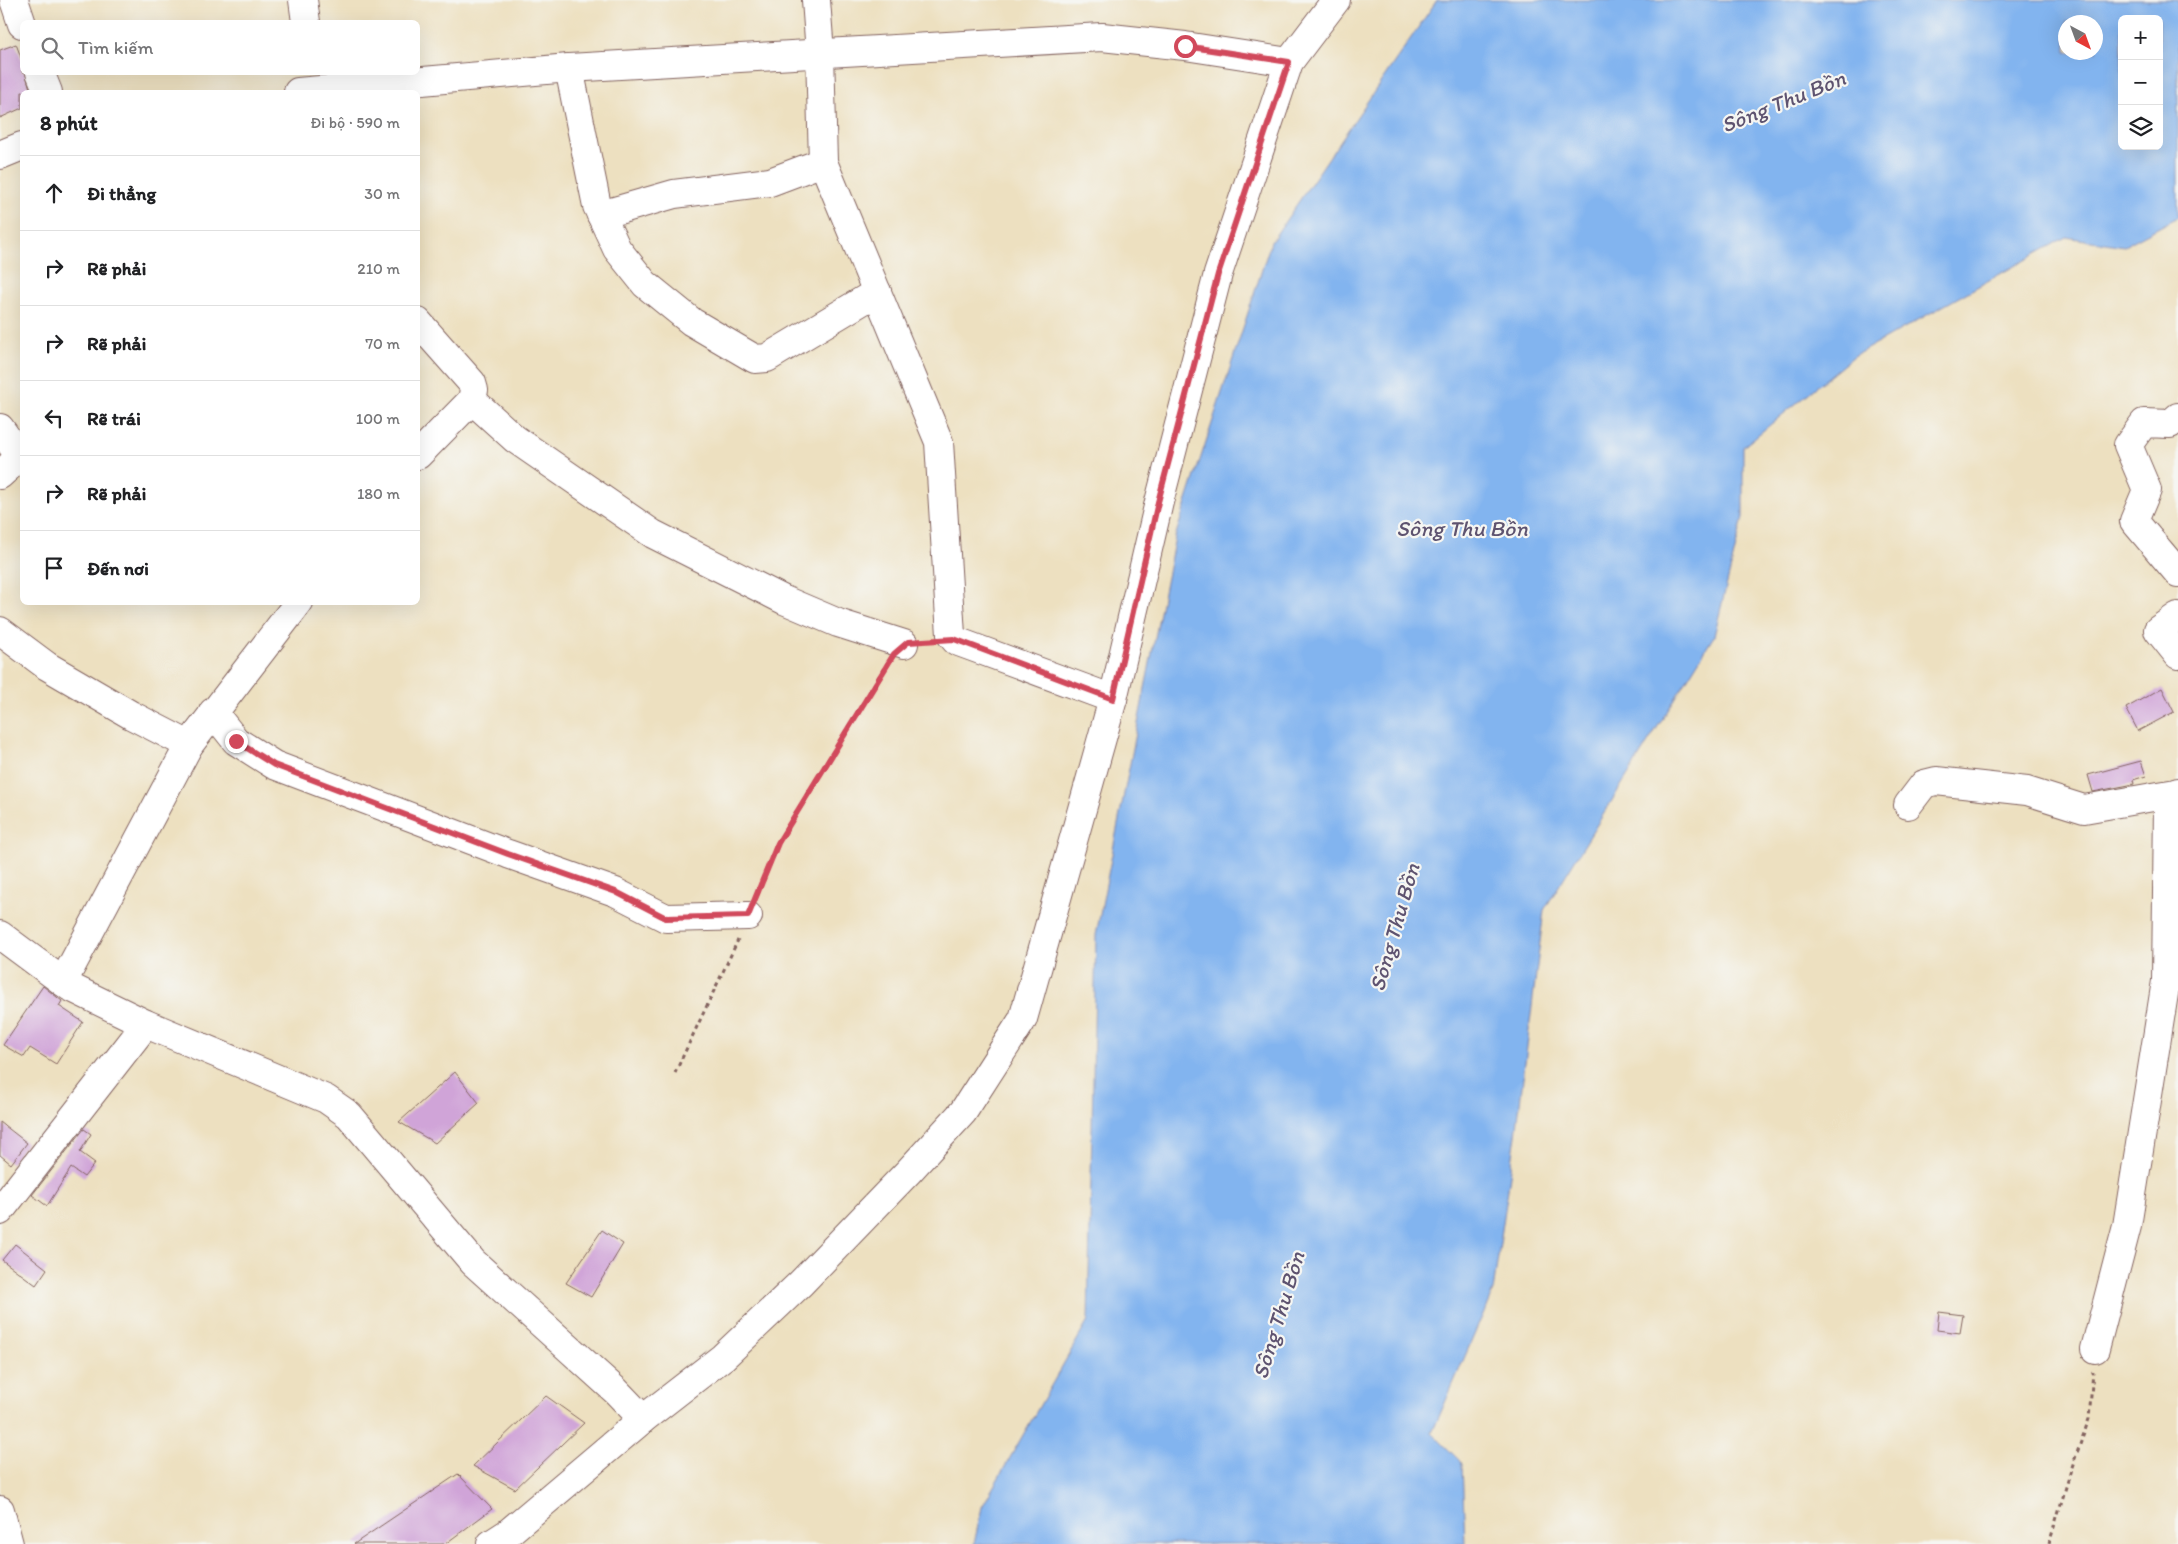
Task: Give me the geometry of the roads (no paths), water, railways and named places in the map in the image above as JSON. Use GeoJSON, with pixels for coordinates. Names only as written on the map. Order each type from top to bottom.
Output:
{"type":"FeatureCollection","features":[{"type":"Feature","properties":{"kind":"street"},"geometry":{"type":"LineString","coordinates":[[14,0],[21,20]]}},
{"type":"Feature","properties":{"kind":"street"},"geometry":{"type":"LineString","coordinates":[[303,0],[306,20]]}},
{"type":"Feature","properties":{"kind":"street"},"geometry":{"type":"LineString","coordinates":[[816,0],[820,53],[823,162],[938,442],[951,634],[956,641],[1113,699]]}},
{"type":"Feature","properties":{"kind":"street"},"geometry":{"type":"LineString","coordinates":[[491,1544],[508,1533],[643,1419],[722,1357],[801,1282],[908,1172],[968,1104],[1023,1019],[1113,699],[1158,502],[1218,274],[1289,62],[1336,0]]}},
{"type":"Feature","properties":{"kind":"street"},"geometry":{"type":"LineString","coordinates":[[309,87],[569,68],[1102,37],[1185,46],[1289,62]]}},
{"type":"Feature","properties":{"kind":"street"},"geometry":{"type":"LineString","coordinates":[[569,68],[597,206],[616,249],[645,284],[692,322],[754,360],[767,358],[877,292]]}},
{"type":"Feature","properties":{"kind":"street"},"geometry":{"type":"LineString","coordinates":[[41,75],[47,90]]}},
{"type":"Feature","properties":{"kind":"street"},"geometry":{"type":"LineString","coordinates":[[0,155],[20,147]]}},
{"type":"Feature","properties":{"kind":"street"},"geometry":{"type":"LineString","coordinates":[[601,215],[674,194],[770,182],[823,162]]}},
{"type":"Feature","properties":{"kind":"street"},"geometry":{"type":"LineString","coordinates":[[420,324],[472,383],[474,390],[472,400],[420,453]]}},
{"type":"Feature","properties":{"kind":"street"},"geometry":{"type":"LineString","coordinates":[[472,400],[515,439],[653,534],[784,600],[838,623],[904,644]]}},
{"type":"Feature","properties":{"kind":"street"},"geometry":{"type":"LineString","coordinates":[[2178,417],[2170,424],[2144,423],[2128,445],[2147,490],[2134,521],[2178,573]]}},
{"type":"Feature","properties":{"kind":"street"},"geometry":{"type":"LineString","coordinates":[[0,428],[20,455]]}},
{"type":"Feature","properties":{"kind":"street"},"geometry":{"type":"LineString","coordinates":[[0,475],[20,457]]}},
{"type":"Feature","properties":{"kind":"street"},"geometry":{"type":"LineString","coordinates":[[63,982],[189,745],[297,605]]}},
{"type":"Feature","properties":{"kind":"street"},"geometry":{"type":"LineString","coordinates":[[2178,616],[2158,630],[2178,655]]}},
{"type":"Feature","properties":{"kind":"street"},"geometry":{"type":"LineString","coordinates":[[3,640],[131,715],[189,745]]}},
{"type":"Feature","properties":{"kind":"street"},"geometry":{"type":"LineString","coordinates":[[213,712],[236,741],[274,765],[508,854],[616,892],[666,918],[748,916]]}},
{"type":"Feature","properties":{"kind":"street"},"geometry":{"type":"LineString","coordinates":[[1908,805],[1924,784],[1936,781],[2027,791],[2084,809],[2177,792]]}},
{"type":"Feature","properties":{"kind":"street"},"geometry":{"type":"LineString","coordinates":[[2095,1349],[2127,1226],[2172,982],[2168,804],[2171,796],[2177,792]]}},
{"type":"Feature","properties":{"kind":"street"},"geometry":{"type":"LineString","coordinates":[[0,935],[70,987],[146,1024],[326,1099],[349,1115],[473,1262],[616,1391],[643,1419]]}},
{"type":"Feature","properties":{"kind":"street"},"geometry":{"type":"LineString","coordinates":[[0,1211],[146,1024]]}},
{"type":"Feature","properties":{"kind":"street"},"geometry":{"type":"LineString","coordinates":[[0,1510],[8,1544]]}},
{"type":"Feature","properties":{"kind":"water","name":"Sông Thu Bồn"},"geometry":{"type":"Polygon","coordinates":[[[1437,0],[2178,0],[2178,217],[2124,246],[2066,237],[1854,356],[1743,447],[1743,518],[1714,636],[1544,910],[1516,1135],[1493,1291],[1432,1433],[1462,1463],[1465,1544],[974,1544],[982,1507],[1088,1321],[1096,935],[1175,537],[1271,242],[1437,0]]]}}]}
